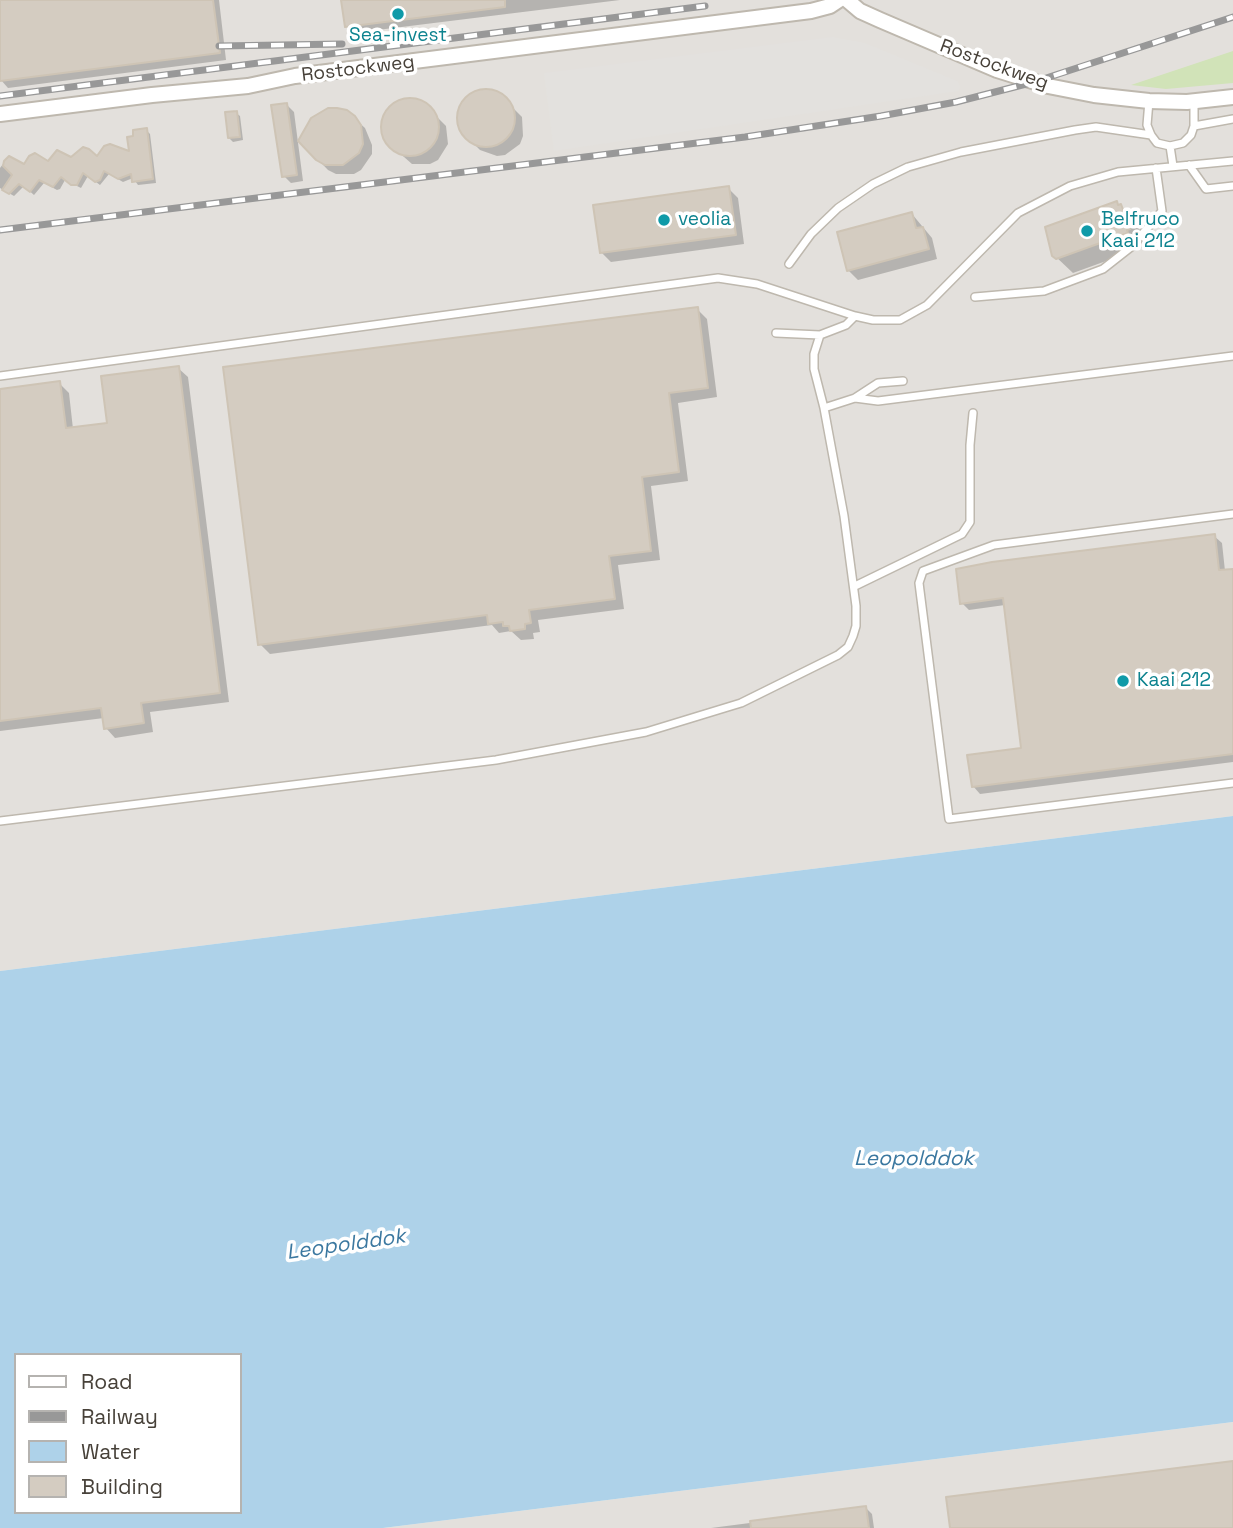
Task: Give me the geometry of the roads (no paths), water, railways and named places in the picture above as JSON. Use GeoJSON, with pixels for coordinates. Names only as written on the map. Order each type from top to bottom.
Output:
{"type":"FeatureCollection","features":[{"type":"Feature","properties":{"kind":"street","name":"Rostockweg"},"geometry":{"type":"LineString","coordinates":[[0,114],[236,87],[295,76],[811,11],[830,6],[839,0]]}},
{"type":"Feature","properties":{"kind":"street","name":"Rostockweg"},"geometry":{"type":"LineString","coordinates":[[847,0],[860,11],[1013,75],[1071,91],[1149,101],[1194,102],[1233,97]]}},
{"type":"Feature","properties":{"kind":"lane"},"geometry":{"type":"LineString","coordinates":[[1149,101],[1147,125],[1151,135],[1157,143],[1170,146],[1183,143],[1191,135],[1194,126],[1194,102]]}},
{"type":"Feature","properties":{"kind":"lane"},"geometry":{"type":"LineString","coordinates":[[1194,126],[1233,119]]}},
{"type":"Feature","properties":{"kind":"lane"},"geometry":{"type":"LineString","coordinates":[[789,264],[811,234],[838,208],[873,184],[908,167],[961,152],[1096,127],[1151,135]]}},
{"type":"Feature","properties":{"kind":"lane"},"geometry":{"type":"LineString","coordinates":[[1170,146],[1174,166]]}},
{"type":"Feature","properties":{"kind":"lane"},"geometry":{"type":"LineString","coordinates":[[0,376],[718,278],[757,284],[855,316],[873,320],[900,320],[927,305],[1018,213],[1070,186],[1118,172],[1233,161]]}},
{"type":"Feature","properties":{"kind":"lane"},"geometry":{"type":"LineString","coordinates":[[1189,165],[1206,189],[1233,186]]}},
{"type":"Feature","properties":{"kind":"lane"},"geometry":{"type":"LineString","coordinates":[[975,297],[1044,291],[1103,269],[1130,247],[1162,211],[1156,168]]}},
{"type":"Feature","properties":{"kind":"lane"},"geometry":{"type":"LineString","coordinates":[[776,333],[820,335],[846,325],[855,316]]}},
{"type":"Feature","properties":{"kind":"lane"},"geometry":{"type":"LineString","coordinates":[[0,821],[496,760],[646,732],[741,703],[838,655],[848,647],[856,626],[855,586],[824,408],[814,369],[814,354],[820,335]]}},
{"type":"Feature","properties":{"kind":"lane"},"geometry":{"type":"LineString","coordinates":[[855,398],[878,401],[1233,356]]}},
{"type":"Feature","properties":{"kind":"lane"},"geometry":{"type":"LineString","coordinates":[[824,408],[855,398],[878,383],[903,380]]}},
{"type":"Feature","properties":{"kind":"lane"},"geometry":{"type":"LineString","coordinates":[[855,586],[961,534],[966,528],[970,522],[970,445],[973,414]]}},
{"type":"Feature","properties":{"kind":"lane"},"geometry":{"type":"LineString","coordinates":[[1233,514],[994,545],[923,571],[919,583],[949,819],[1233,783]]}},
{"type":"Feature","properties":{"kind":"water","name":"Leopolddok"},"geometry":{"type":"Polygon","coordinates":[[[1233,816],[1233,1422],[383,1528],[0,1528],[0,971],[1233,816]]]}},
{"type":"Feature","properties":{"kind":"railway"},"geometry":{"type":"LineString","coordinates":[[0,96],[705,6]]}},
{"type":"Feature","properties":{"kind":"railway"},"geometry":{"type":"LineString","coordinates":[[0,230],[745,137],[881,116],[956,102],[1034,82],[1233,17]]}},
{"type":"Feature","properties":{"kind":"railway"},"geometry":{"type":"LineString","coordinates":[[219,46],[342,44]]}},
{"type":"Feature","properties":{"kind":"place","name":"Sea-invest"},"geometry":{"type":"Point","coordinates":[398,14]}},
{"type":"Feature","properties":{"kind":"place","name":"veolia"},"geometry":{"type":"Point","coordinates":[664,220]}},
{"type":"Feature","properties":{"kind":"place","name":"Belfruco Kaai 212"},"geometry":{"type":"Point","coordinates":[1087,231]}},
{"type":"Feature","properties":{"kind":"place","name":"Kaai 212"},"geometry":{"type":"Point","coordinates":[1123,681]}}]}
